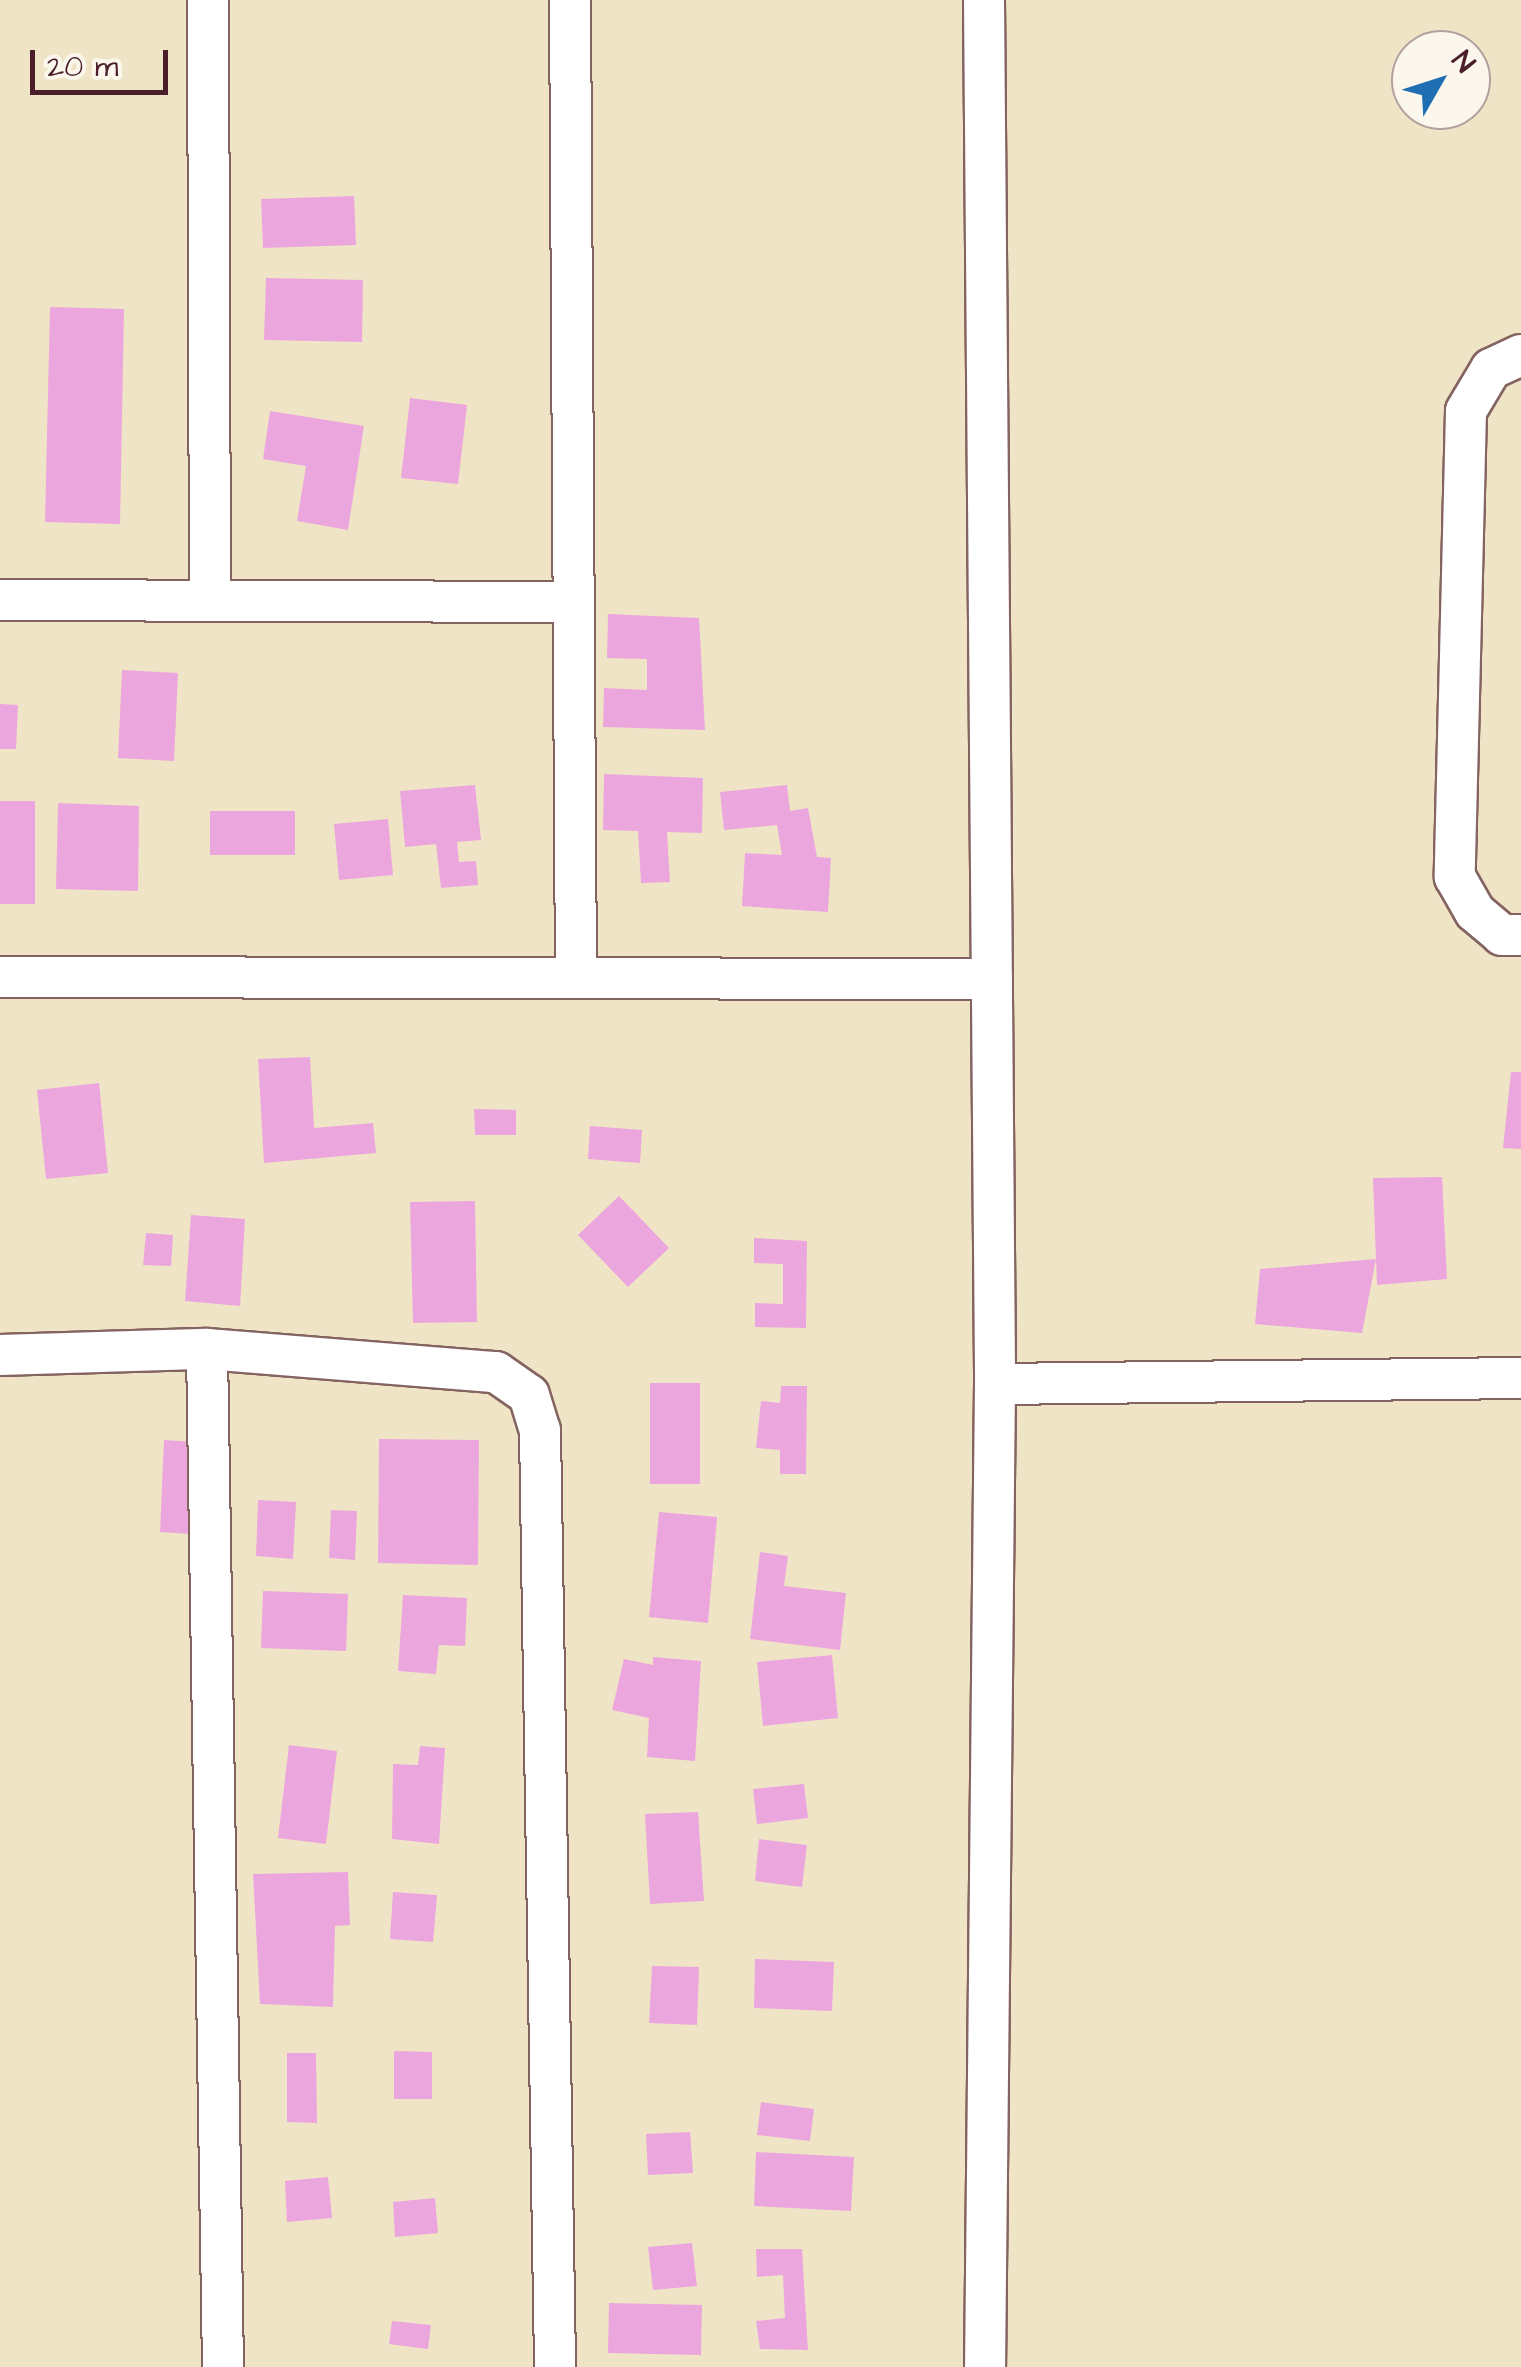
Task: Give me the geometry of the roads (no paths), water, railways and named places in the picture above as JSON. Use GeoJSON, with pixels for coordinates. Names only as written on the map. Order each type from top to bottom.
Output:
{"type":"FeatureCollection","features":[{"type":"Feature","properties":{"kind":"street"},"geometry":{"type":"LineString","coordinates":[[208,0],[210,600]]}},
{"type":"Feature","properties":{"kind":"street"},"geometry":{"type":"LineString","coordinates":[[570,0],[576,978]]}},
{"type":"Feature","properties":{"kind":"street"},"geometry":{"type":"LineString","coordinates":[[984,0],[995,1384],[985,2367]]}},
{"type":"Feature","properties":{"kind":"street"},"geometry":{"type":"LineString","coordinates":[[1521,355],[1490,370],[1466,411],[1455,878],[1474,912],[1502,935],[1521,935]]}},
{"type":"Feature","properties":{"kind":"street"},"geometry":{"type":"LineString","coordinates":[[0,600],[574,602]]}},
{"type":"Feature","properties":{"kind":"street"},"geometry":{"type":"LineString","coordinates":[[0,977],[992,979]]}},
{"type":"Feature","properties":{"kind":"street"},"geometry":{"type":"LineString","coordinates":[[207,1349],[223,2367]]}},
{"type":"Feature","properties":{"kind":"street"},"geometry":{"type":"LineString","coordinates":[[0,1355],[207,1349],[496,1372],[529,1395],[540,1430],[555,2367]]}},
{"type":"Feature","properties":{"kind":"street"},"geometry":{"type":"LineString","coordinates":[[995,1384],[1521,1378]]}}]}
